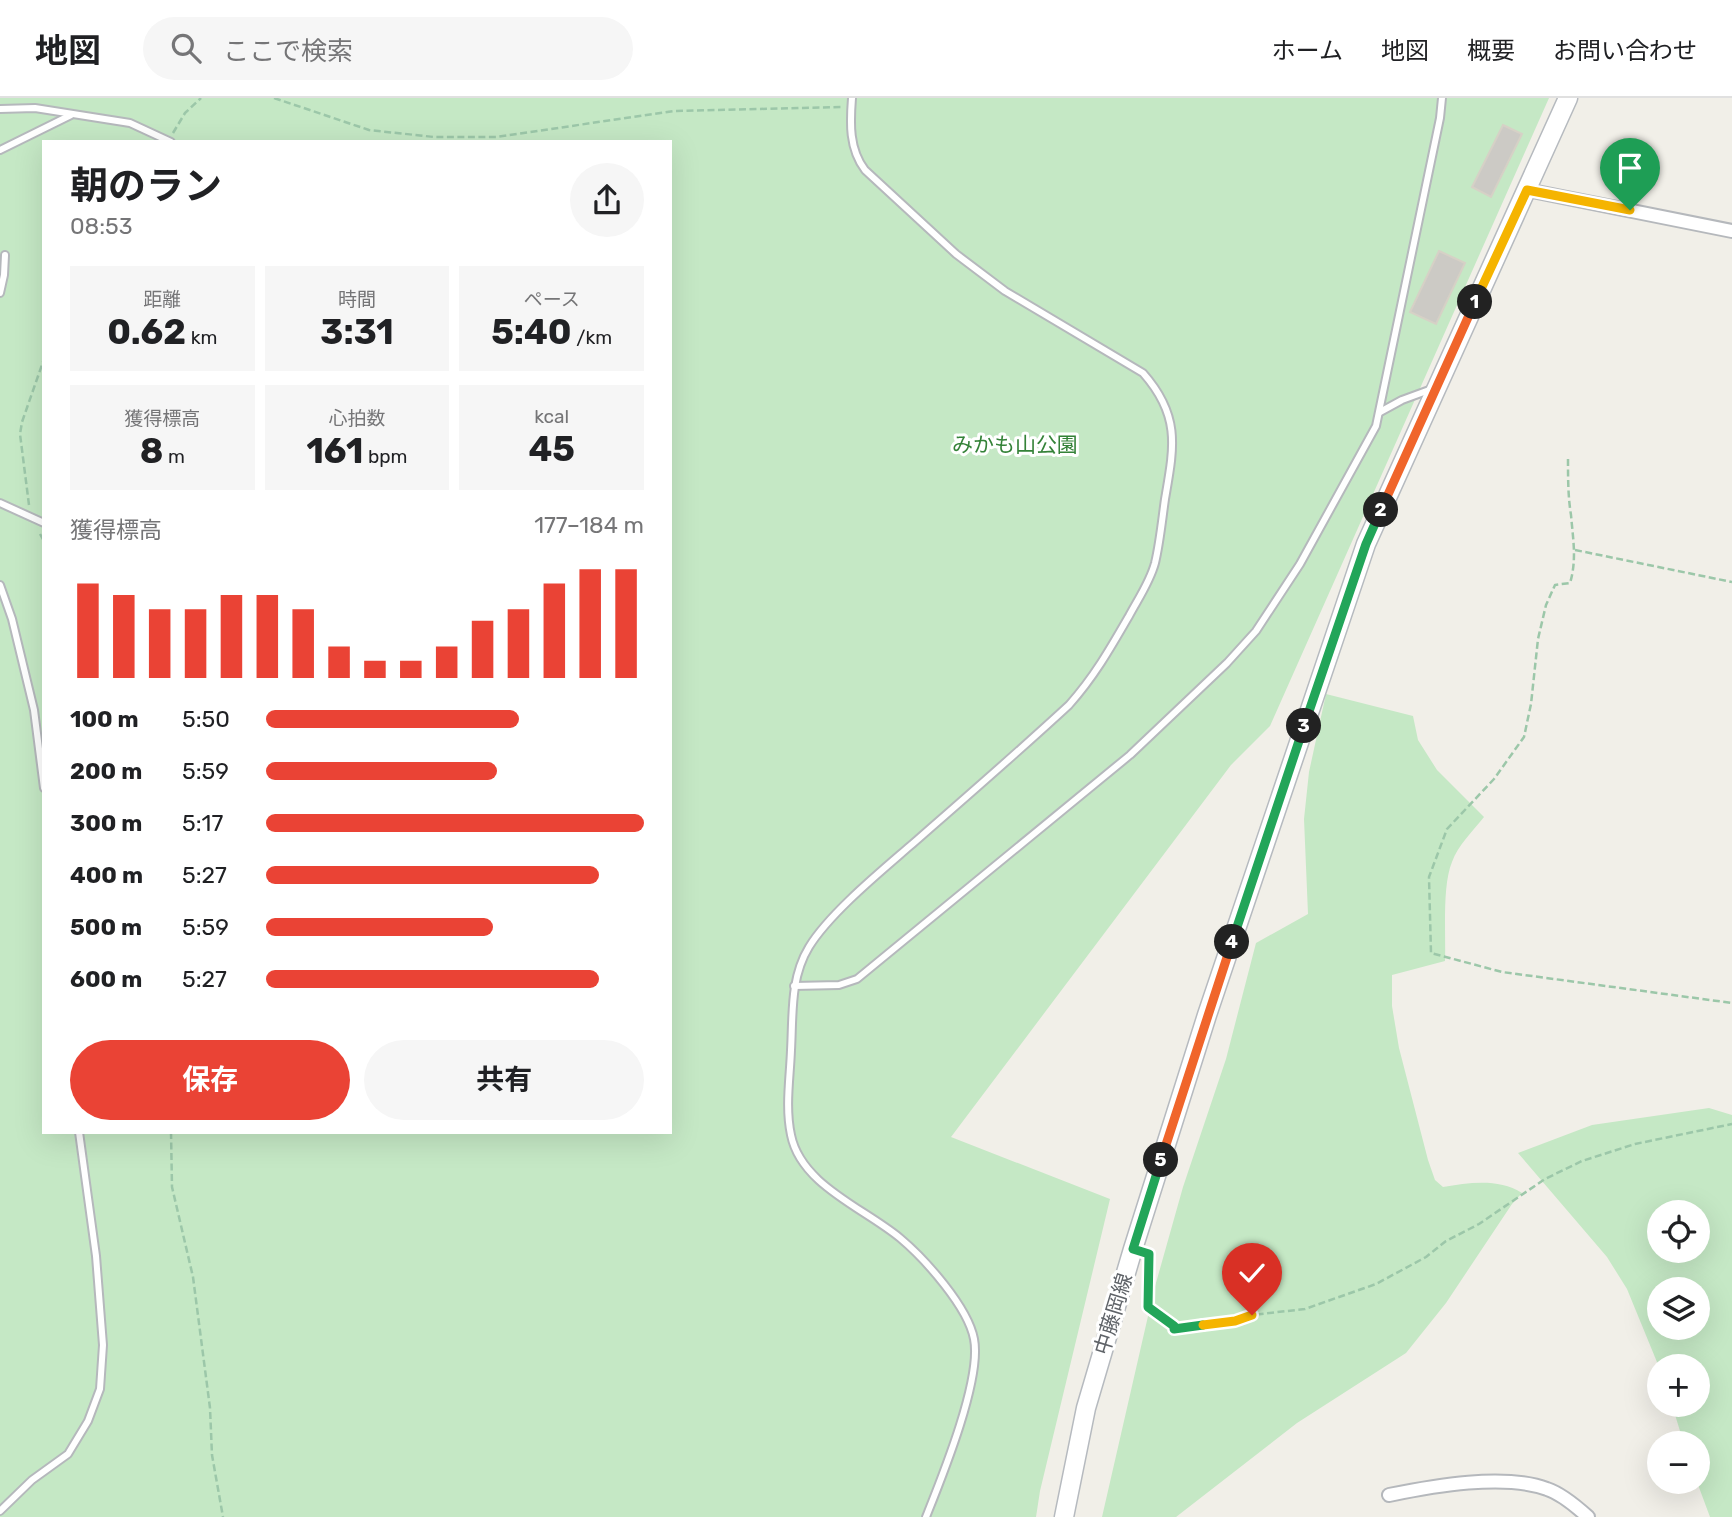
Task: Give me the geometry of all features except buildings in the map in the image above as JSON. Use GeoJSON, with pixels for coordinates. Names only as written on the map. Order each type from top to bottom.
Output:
{"type":"FeatureCollection","features":[{"type":"Feature","properties":{"kind":"main road","name":"中藤岡線"},"geometry":{"type":"LineString","coordinates":[[1064,1517],[1086,1408],[1133,1249],[1207,1015],[1345,602],[1366,544],[1568,98]]}},
{"type":"Feature","properties":{"kind":"street"},"geometry":{"type":"LineString","coordinates":[[1527,190],[1732,231]]}},
{"type":"Feature","properties":{"kind":"street"},"geometry":{"type":"LineString","coordinates":[[1389,1495],[1444,1483],[1519,1482],[1555,1492],[1588,1517]]}},
{"type":"Feature","properties":{"kind":"lane"},"geometry":{"type":"LineString","coordinates":[[852,98],[852,141],[859,162],[865,170],[956,254],[1005,291],[1077,337],[1143,373],[1166,407],[1172,430],[1172,453],[1155,564],[1144,590],[1091,680],[1069,705],[826,925],[809,946],[794,986],[788,1101],[791,1136],[802,1162],[836,1195],[900,1238],[948,1290],[965,1315],[974,1339],[975,1364],[966,1403],[926,1517]]}},
{"type":"Feature","properties":{"kind":"lane"},"geometry":{"type":"LineString","coordinates":[[794,986],[839,985],[857,979],[1130,755],[1227,663],[1256,631],[1300,564],[1370,441],[1380,412],[1442,98]]}},
{"type":"Feature","properties":{"kind":"lane"},"geometry":{"type":"LineString","coordinates":[[0,109],[35,108],[130,123],[171,139]]}},
{"type":"Feature","properties":{"kind":"lane"},"geometry":{"type":"LineString","coordinates":[[0,150],[71,115]]}},
{"type":"Feature","properties":{"kind":"lane"},"geometry":{"type":"LineString","coordinates":[[0,292],[5,255]]}},
{"type":"Feature","properties":{"kind":"lane"},"geometry":{"type":"LineString","coordinates":[[1380,412],[1436,387]]}},
{"type":"Feature","properties":{"kind":"lane"},"geometry":{"type":"LineString","coordinates":[[0,503],[42,522]]}},
{"type":"Feature","properties":{"kind":"lane"},"geometry":{"type":"LineString","coordinates":[[0,585],[15,630],[34,710],[42,772]]}},
{"type":"Feature","properties":{"kind":"lane"},"geometry":{"type":"LineString","coordinates":[[0,1511],[32,1480],[68,1454],[88,1421],[100,1389],[103,1345],[96,1256],[79,1134]]}},
{"type":"Feature","properties":{"kind":"path"},"geometry":{"type":"LineString","coordinates":[[171,139],[186,113],[201,98]]}},
{"type":"Feature","properties":{"kind":"path"},"geometry":{"type":"LineString","coordinates":[[274,98],[369,130],[434,137],[496,137],[674,111],[851,106]]}},
{"type":"Feature","properties":{"kind":"path"},"geometry":{"type":"LineString","coordinates":[[32,519],[26,496],[20,434],[42,365]]}},
{"type":"Feature","properties":{"kind":"path"},"geometry":{"type":"LineString","coordinates":[[1568,459],[1570,514],[1575,550],[1570,583],[1555,585],[1546,606],[1538,639],[1531,704],[1524,737],[1494,779],[1447,829],[1429,877],[1431,953],[1502,972],[1732,1003]]}},
{"type":"Feature","properties":{"kind":"path"},"geometry":{"type":"LineString","coordinates":[[1575,550],[1732,582]]}},
{"type":"Feature","properties":{"kind":"path"},"geometry":{"type":"LineString","coordinates":[[1133,1249],[1149,1254],[1148,1307],[1174,1326],[1174,1329],[1305,1309],[1376,1284],[1479,1224],[1545,1180],[1582,1161],[1635,1144],[1732,1124]]}},
{"type":"Feature","properties":{"kind":"path"},"geometry":{"type":"LineString","coordinates":[[171,1134],[172,1187],[193,1277],[211,1408],[213,1466],[223,1517]]}},
{"type":"Feature","properties":{"kind":"green space","name":"みかも山公園"},"geometry":{"type":"Polygon","coordinates":[[[0,98],[1549,98],[1270,726],[1231,765],[951,1137],[1110,1199],[1036,1517],[0,1517],[0,98]]]}},
{"type":"Feature","properties":{"kind":"green space"},"geometry":{"type":"Polygon","coordinates":[[[1326,694],[1413,716],[1418,740],[1437,770],[1484,817],[1458,850],[1449,872],[1445,961],[1392,975],[1392,1006],[1399,1048],[1435,1180],[1443,1187],[1493,1183],[1522,1193],[1446,1303],[1406,1353],[1297,1423],[1176,1517],[1102,1517],[1154,1290],[1183,1187],[1226,1059],[1256,943],[1308,914],[1304,819],[1309,772],[1326,694]]]}},
{"type":"Feature","properties":{"kind":"green space"},"geometry":{"type":"Polygon","coordinates":[[[1709,1108],[1732,1115],[1732,1517],[1710,1517],[1701,1494],[1710,1494],[1710,1431],[1680,1431],[1676,1417],[1710,1417],[1710,1354],[1654,1354],[1648,1340],[1710,1340],[1710,1277],[1647,1277],[1647,1338],[1627,1289],[1607,1257],[1518,1153],[1592,1125],[1709,1108]]]}},
{"type":"Feature","properties":{"kind":"route"},"geometry":{"type":"LineString","coordinates":[[1252,1315],[1235,1321],[1174,1329],[1174,1326],[1148,1307],[1149,1254],[1133,1249],[1207,1015],[1341,614],[1366,544],[1402,461],[1527,190],[1630,210]]}}]}
